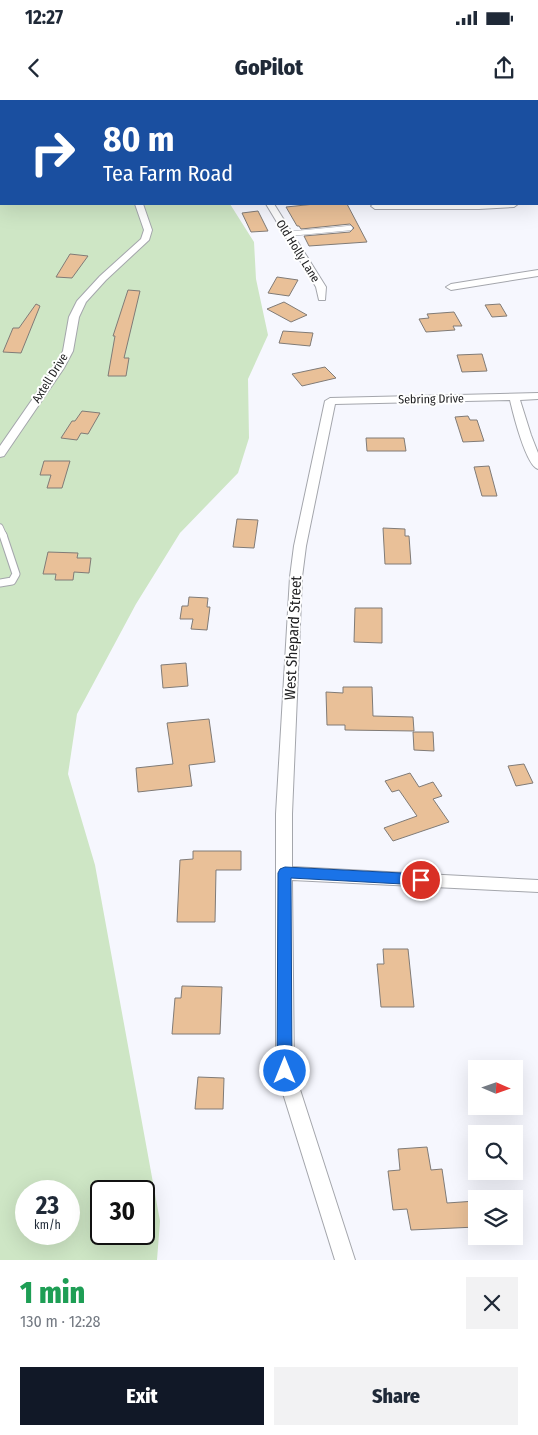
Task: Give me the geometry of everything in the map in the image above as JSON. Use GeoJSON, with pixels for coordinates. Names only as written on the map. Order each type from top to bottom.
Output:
{"type":"FeatureCollection","features":[{"type":"Feature","properties":{"kind":"street","name":"Axtell Drive"},"geometry":{"type":"LineString","coordinates":[[0,454],[59,368],[68,351],[74,317],[82,301],[103,278],[145,240],[148,230],[139,205]]}},
{"type":"Feature","properties":{"kind":"street","name":"Old Holly Lane"},"geometry":{"type":"LineString","coordinates":[[271,205],[321,287],[322,298]]}},
{"type":"Feature","properties":{"kind":"street"},"geometry":{"type":"LineString","coordinates":[[375,206],[496,205]]}},
{"type":"Feature","properties":{"kind":"street"},"geometry":{"type":"LineString","coordinates":[[451,287],[538,272]]}},
{"type":"Feature","properties":{"kind":"street"},"geometry":{"type":"LineString","coordinates":[[514,396],[525,434],[538,466]]}},
{"type":"Feature","properties":{"kind":"street","name":"Sebring Drive"},"geometry":{"type":"LineString","coordinates":[[330,407],[330,401],[538,396]]}},
{"type":"Feature","properties":{"kind":"street","name":"West Shepard Street"},"geometry":{"type":"LineString","coordinates":[[330,407],[300,546],[296,577],[284,814],[285,1071],[345,1260]]}},
{"type":"Feature","properties":{"kind":"street"},"geometry":{"type":"LineString","coordinates":[[285,873],[538,886]]}},
{"type":"Feature","properties":{"kind":"lane"},"geometry":{"type":"LineString","coordinates":[[287,234],[350,228]]}},
{"type":"Feature","properties":{"kind":"lane"},"geometry":{"type":"LineString","coordinates":[[0,527],[12,557],[16,574],[12,581],[0,583]]}},
{"type":"Feature","properties":{"kind":"green space"},"geometry":{"type":"Polygon","coordinates":[[[0,205],[231,205],[254,242],[256,279],[268,335],[248,379],[249,438],[238,473],[180,533],[136,604],[77,714],[68,774],[95,865],[153,1180],[90,1180],[90,1245],[155,1245],[155,1194],[160,1221],[157,1260],[0,1260],[0,205]]]}},
{"type":"Feature","properties":{"kind":"building"},"geometry":{"type":"Polygon","coordinates":[[[348,205],[367,242],[309,246],[304,236],[350,232],[354,228],[350,224],[301,229],[297,226],[286,207],[348,205]]]}},
{"type":"Feature","properties":{"kind":"building"},"geometry":{"type":"Polygon","coordinates":[[[258,211],[268,231],[251,232],[242,213],[258,211]]]}},
{"type":"Feature","properties":{"kind":"building"},"geometry":{"type":"Polygon","coordinates":[[[70,254],[88,256],[72,278],[56,277],[70,254]]]}},
{"type":"Feature","properties":{"kind":"building"},"geometry":{"type":"Polygon","coordinates":[[[277,277],[298,280],[289,296],[268,293],[277,277]]]}},
{"type":"Feature","properties":{"kind":"building"},"geometry":{"type":"Polygon","coordinates":[[[128,290],[140,291],[124,358],[129,358],[126,376],[108,376],[115,336],[113,336],[128,290]]]}},
{"type":"Feature","properties":{"kind":"building"},"geometry":{"type":"Polygon","coordinates":[[[284,302],[307,315],[291,322],[267,309],[284,302]]]}},
{"type":"Feature","properties":{"kind":"building"},"geometry":{"type":"Polygon","coordinates":[[[36,304],[40,306],[21,353],[3,352],[13,328],[19,328],[36,304]]]}},
{"type":"Feature","properties":{"kind":"building"},"geometry":{"type":"Polygon","coordinates":[[[500,304],[507,316],[492,317],[485,305],[500,304]]]}},
{"type":"Feature","properties":{"kind":"building"},"geometry":{"type":"Polygon","coordinates":[[[454,312],[462,326],[453,326],[455,330],[426,332],[419,319],[429,318],[427,314],[454,312]]]}},
{"type":"Feature","properties":{"kind":"building"},"geometry":{"type":"Polygon","coordinates":[[[283,331],[313,333],[310,346],[279,343],[283,331]]]}},
{"type":"Feature","properties":{"kind":"building"},"geometry":{"type":"Polygon","coordinates":[[[482,354],[487,371],[462,372],[457,355],[482,354]]]}},
{"type":"Feature","properties":{"kind":"building"},"geometry":{"type":"Polygon","coordinates":[[[325,367],[336,378],[302,386],[292,374],[325,367]]]}},
{"type":"Feature","properties":{"kind":"building"},"geometry":{"type":"Polygon","coordinates":[[[82,411],[100,413],[88,434],[81,433],[77,440],[61,438],[72,421],[75,421],[82,411]]]}},
{"type":"Feature","properties":{"kind":"building"},"geometry":{"type":"Polygon","coordinates":[[[468,416],[470,420],[477,420],[484,441],[463,442],[455,417],[468,416]]]}},
{"type":"Feature","properties":{"kind":"building"},"geometry":{"type":"Polygon","coordinates":[[[366,438],[404,438],[406,451],[367,451],[366,438]]]}},
{"type":"Feature","properties":{"kind":"building"},"geometry":{"type":"Polygon","coordinates":[[[44,461],[70,461],[62,488],[47,488],[51,475],[40,475],[44,461]]]}},
{"type":"Feature","properties":{"kind":"building"},"geometry":{"type":"Polygon","coordinates":[[[489,466],[497,496],[482,496],[474,467],[489,466]]]}},
{"type":"Feature","properties":{"kind":"building"},"geometry":{"type":"Polygon","coordinates":[[[237,519],[258,520],[254,548],[233,547],[237,519]]]}},
{"type":"Feature","properties":{"kind":"building"},"geometry":{"type":"Polygon","coordinates":[[[383,528],[405,529],[405,536],[409,536],[411,564],[385,564],[383,528]]]}},
{"type":"Feature","properties":{"kind":"building"},"geometry":{"type":"Polygon","coordinates":[[[48,552],[78,553],[77,558],[91,558],[89,573],[74,572],[73,580],[55,580],[56,574],[43,574],[48,552]]]}},
{"type":"Feature","properties":{"kind":"building"},"geometry":{"type":"Polygon","coordinates":[[[189,597],[208,598],[207,607],[210,607],[207,630],[191,629],[193,619],[180,619],[182,606],[188,606],[189,597]]]}},
{"type":"Feature","properties":{"kind":"building"},"geometry":{"type":"Polygon","coordinates":[[[355,608],[382,608],[382,643],[354,642],[355,608]]]}},
{"type":"Feature","properties":{"kind":"building"},"geometry":{"type":"Polygon","coordinates":[[[186,663],[188,686],[163,688],[161,665],[186,663]]]}},
{"type":"Feature","properties":{"kind":"building"},"geometry":{"type":"Polygon","coordinates":[[[343,687],[372,687],[373,716],[413,717],[414,731],[345,730],[345,725],[327,725],[326,692],[343,693],[343,687]]]}},
{"type":"Feature","properties":{"kind":"building"},"geometry":{"type":"Polygon","coordinates":[[[209,719],[215,762],[189,765],[192,786],[138,792],[136,768],[173,764],[167,723],[209,719]]]}},
{"type":"Feature","properties":{"kind":"building"},"geometry":{"type":"Polygon","coordinates":[[[413,732],[433,732],[434,751],[414,750],[413,732]]]}},
{"type":"Feature","properties":{"kind":"building"},"geometry":{"type":"Polygon","coordinates":[[[524,764],[533,783],[516,786],[508,766],[524,764]]]}},
{"type":"Feature","properties":{"kind":"building"},"geometry":{"type":"Polygon","coordinates":[[[410,773],[419,787],[433,782],[442,796],[433,799],[449,822],[393,841],[384,828],[417,816],[399,790],[392,792],[385,781],[410,773]]]}},
{"type":"Feature","properties":{"kind":"building"},"geometry":{"type":"Polygon","coordinates":[[[193,851],[241,851],[241,870],[216,870],[215,922],[177,922],[180,860],[193,859],[193,851]]]}},
{"type":"Feature","properties":{"kind":"building"},"geometry":{"type":"Polygon","coordinates":[[[383,949],[408,949],[414,1007],[381,1007],[377,964],[384,964],[383,949]]]}},
{"type":"Feature","properties":{"kind":"building"},"geometry":{"type":"Polygon","coordinates":[[[182,986],[222,987],[220,1034],[172,1034],[175,998],[181,998],[182,986]]]}},
{"type":"Feature","properties":{"kind":"building"},"geometry":{"type":"Polygon","coordinates":[[[198,1077],[224,1078],[223,1109],[195,1109],[198,1077]]]}},
{"type":"Feature","properties":{"kind":"building"},"geometry":{"type":"Polygon","coordinates":[[[427,1147],[431,1170],[442,1169],[447,1203],[468,1202],[468,1227],[411,1230],[407,1209],[393,1210],[388,1171],[400,1170],[398,1149],[427,1147]]]}},
{"type":"Feature","properties":{"kind":"route"},"geometry":{"type":"LineString","coordinates":[[285,1071],[285,873],[421,880]]}}]}
